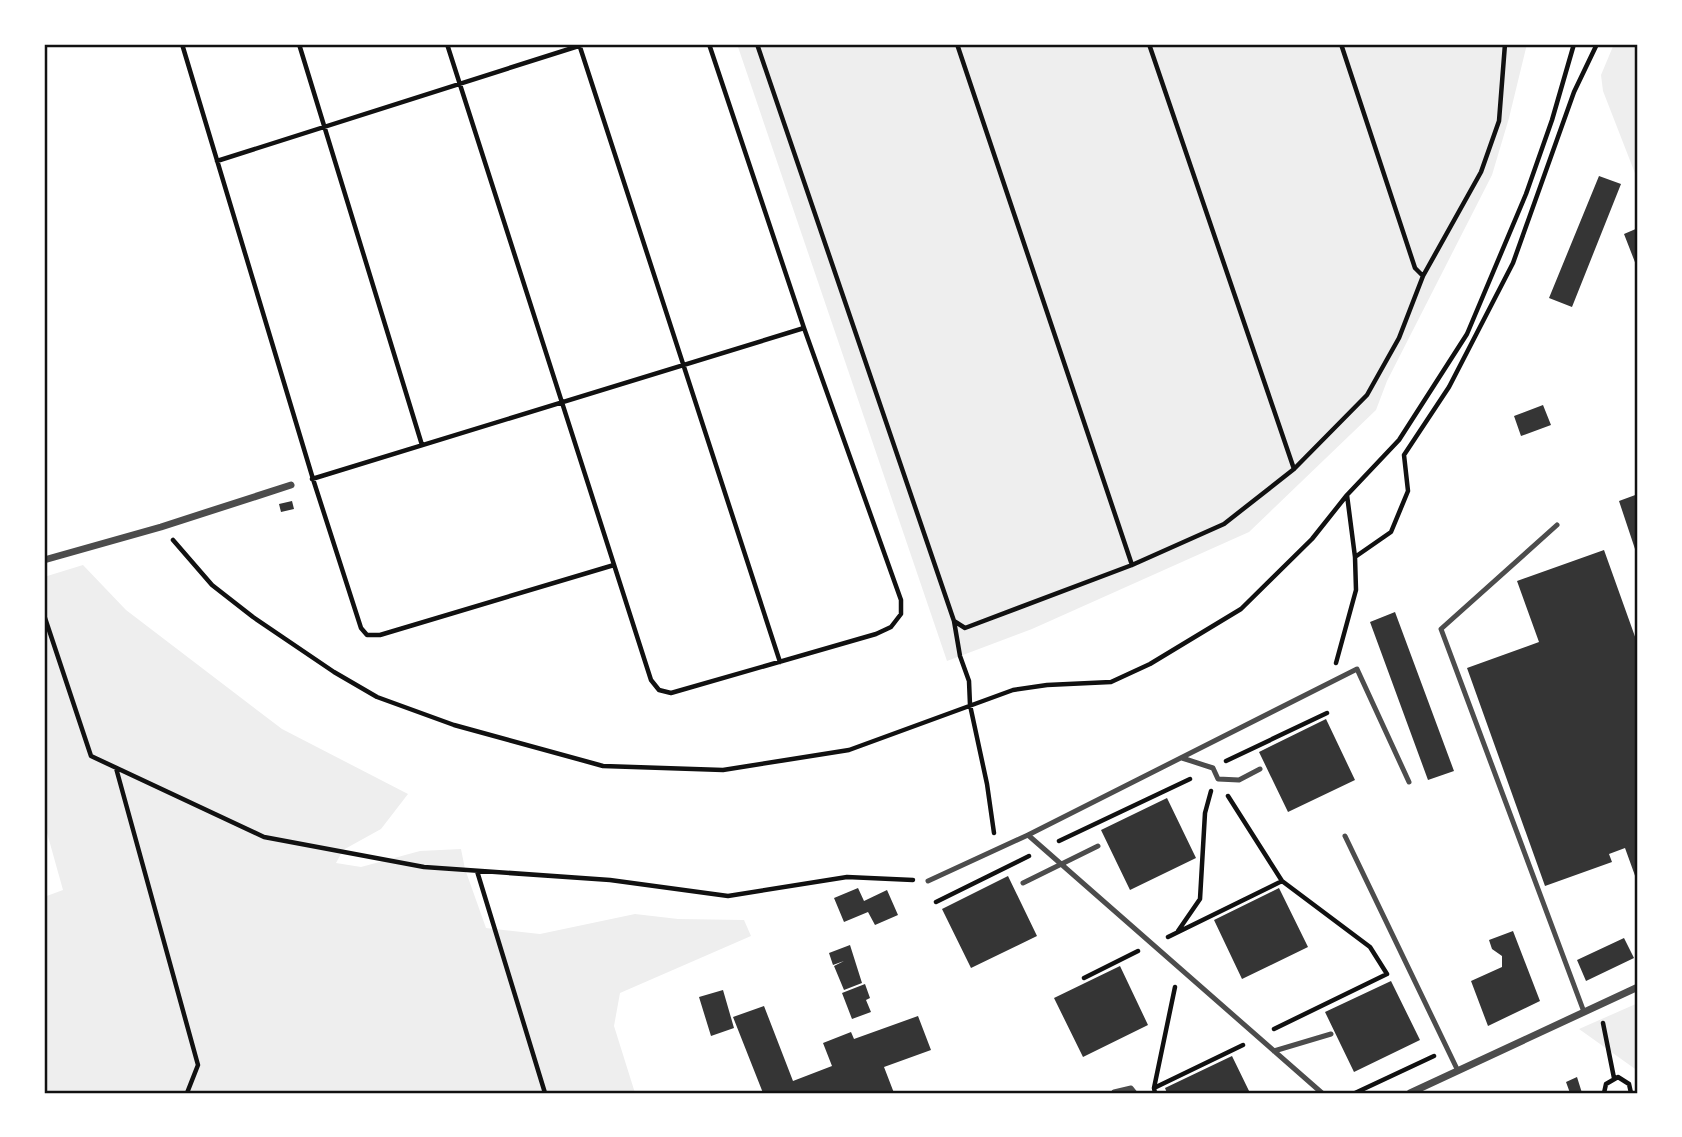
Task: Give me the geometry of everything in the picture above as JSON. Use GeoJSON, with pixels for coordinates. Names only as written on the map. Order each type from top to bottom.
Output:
{"type":"FeatureCollection","features":[{"type":"Feature","properties":{"kind":"street"},"geometry":{"type":"LineString","coordinates":[[44,561],[291,485]]}},
{"type":"Feature","properties":{"kind":"street"},"geometry":{"type":"LineString","coordinates":[[1410,1093],[1638,986]]}},
{"type":"Feature","properties":{"kind":"lane"},"geometry":{"type":"LineString","coordinates":[[1557,524],[1441,629],[1584,1012]]}},
{"type":"Feature","properties":{"kind":"lane"},"geometry":{"type":"LineString","coordinates":[[928,881],[1028,835],[1357,670],[1409,782]]}},
{"type":"Feature","properties":{"kind":"lane"},"geometry":{"type":"LineString","coordinates":[[1229,734],[1239,735]]}},
{"type":"Feature","properties":{"kind":"lane"},"geometry":{"type":"LineString","coordinates":[[1182,758],[1213,768],[1218,779],[1239,780],[1261,769]]}},
{"type":"Feature","properties":{"kind":"lane"},"geometry":{"type":"LineString","coordinates":[[1028,835],[1322,1093]]}},
{"type":"Feature","properties":{"kind":"lane"},"geometry":{"type":"LineString","coordinates":[[1345,836],[1458,1071]]}},
{"type":"Feature","properties":{"kind":"lane"},"geometry":{"type":"LineString","coordinates":[[1023,883],[1098,846]]}},
{"type":"Feature","properties":{"kind":"lane"},"geometry":{"type":"LineString","coordinates":[[1275,1051],[1331,1034]]}},
{"type":"Feature","properties":{"kind":"lane"},"geometry":{"type":"LineString","coordinates":[[1114,1092],[1131,1087],[1135,1093]]}},
{"type":"Feature","properties":{"kind":"path"},"geometry":{"type":"LineString","coordinates":[[182,44],[361,628],[367,635],[380,635],[614,565]]}},
{"type":"Feature","properties":{"kind":"path"},"geometry":{"type":"LineString","coordinates":[[299,44],[422,445]]}},
{"type":"Feature","properties":{"kind":"path"},"geometry":{"type":"LineString","coordinates":[[447,44],[650,680],[659,690],[671,693],[876,634],[891,627],[901,614],[901,600],[804,328],[709,44]]}},
{"type":"Feature","properties":{"kind":"path"},"geometry":{"type":"LineString","coordinates":[[217,161],[581,44],[780,662]]}},
{"type":"Feature","properties":{"kind":"path"},"geometry":{"type":"LineString","coordinates":[[757,44],[954,621],[960,656],[969,681],[970,705],[988,784],[993,832],[1010,865]]}},
{"type":"Feature","properties":{"kind":"path"},"geometry":{"type":"LineString","coordinates":[[957,44],[1132,565]]}},
{"type":"Feature","properties":{"kind":"path"},"geometry":{"type":"LineString","coordinates":[[1149,44],[1294,469]]}},
{"type":"Feature","properties":{"kind":"path"},"geometry":{"type":"LineString","coordinates":[[1341,44],[1415,268],[1423,276]]}},
{"type":"Feature","properties":{"kind":"path"},"geometry":{"type":"LineString","coordinates":[[954,621],[965,628],[1132,565],[1224,524],[1294,469],[1367,395],[1399,338],[1423,276],[1481,172],[1499,121],[1505,44]]}},
{"type":"Feature","properties":{"kind":"path"},"geometry":{"type":"LineString","coordinates":[[161,527],[212,584],[232,601],[290,643],[377,697],[454,725],[603,766],[723,770],[849,750],[1013,690],[1047,685],[1111,682],[1150,664],[1241,609],[1312,538],[1347,495],[1399,440],[1467,334],[1526,194],[1552,120],[1574,44]]}},
{"type":"Feature","properties":{"kind":"path"},"geometry":{"type":"LineString","coordinates":[[1355,557],[1391,532],[1408,491],[1404,455],[1449,387],[1513,264],[1574,92],[1597,44]]}},
{"type":"Feature","properties":{"kind":"path"},"geometry":{"type":"LineString","coordinates":[[291,485],[804,328]]}},
{"type":"Feature","properties":{"kind":"path"},"geometry":{"type":"LineString","coordinates":[[1329,683],[1356,590],[1355,557],[1347,495]]}},
{"type":"Feature","properties":{"kind":"path"},"geometry":{"type":"LineString","coordinates":[[44,615],[91,756],[264,837],[424,867],[610,880],[728,896],[847,877],[928,881]]}},
{"type":"Feature","properties":{"kind":"path"},"geometry":{"type":"LineString","coordinates":[[936,902],[1327,713]]}},
{"type":"Feature","properties":{"kind":"path"},"geometry":{"type":"LineString","coordinates":[[116,768],[198,1065],[187,1093]]}},
{"type":"Feature","properties":{"kind":"path"},"geometry":{"type":"LineString","coordinates":[[1177,932],[1200,900],[1205,813],[1209,794],[1218,779],[1282,881],[1370,947],[1387,974]]}},
{"type":"Feature","properties":{"kind":"path"},"geometry":{"type":"LineString","coordinates":[[477,870],[545,1093]]}},
{"type":"Feature","properties":{"kind":"path"},"geometry":{"type":"LineString","coordinates":[[1247,898],[1282,881]]}},
{"type":"Feature","properties":{"kind":"path"},"geometry":{"type":"LineString","coordinates":[[1129,942],[1148,959]]}},
{"type":"Feature","properties":{"kind":"path"},"geometry":{"type":"LineString","coordinates":[[1258,1037],[1397,969]]}},
{"type":"Feature","properties":{"kind":"path"},"geometry":{"type":"LineString","coordinates":[[1154,1091],[1176,983],[1186,992]]}},
{"type":"Feature","properties":{"kind":"path"},"geometry":{"type":"LineString","coordinates":[[1604,1023],[1614,1078]]}},
{"type":"Feature","properties":{"kind":"path"},"geometry":{"type":"LineString","coordinates":[[1154,1091],[1247,1043],[1237,1035]]}},
{"type":"Feature","properties":{"kind":"path"},"geometry":{"type":"LineString","coordinates":[[1356,1093],[1437,1054]]}},
{"type":"Feature","properties":{"kind":"path"},"geometry":{"type":"LineString","coordinates":[[1604,1093],[1606,1084],[1614,1078]]}},
{"type":"Feature","properties":{"kind":"path"},"geometry":{"type":"LineString","coordinates":[[1614,1078],[1626,1081],[1631,1093]]}},
{"type":"Feature","properties":{"kind":"shaded area"},"geometry":{"type":"Polygon","coordinates":[[[737,44],[1527,44],[1492,175],[1387,381],[1376,410],[1249,532],[1032,629],[947,661],[737,44]]]}},
{"type":"Feature","properties":{"kind":"shaded area"},"geometry":{"type":"Polygon","coordinates":[[[1614,44],[1638,44],[1638,181],[1603,91],[1601,75],[1614,44]]]}},
{"type":"Feature","properties":{"kind":"shaded area"},"geometry":{"type":"Polygon","coordinates":[[[83,565],[126,610],[282,729],[408,794],[381,829],[343,850],[336,863],[361,867],[420,851],[461,849],[465,869],[486,928],[540,934],[635,914],[678,919],[744,920],[751,936],[620,993],[614,1026],[635,1093],[44,1093],[44,897],[63,890],[44,822],[44,577],[83,565]]]}},
{"type":"Feature","properties":{"kind":"shaded area"},"geometry":{"type":"Polygon","coordinates":[[[1638,1003],[1638,1071],[1579,1029],[1638,1003]]]}},
{"type":"Feature","properties":{"kind":"building"},"geometry":{"type":"Polygon","coordinates":[[[1599,176],[1621,184],[1572,307],[1549,298],[1599,176]]]}},
{"type":"Feature","properties":{"kind":"building"},"geometry":{"type":"Polygon","coordinates":[[[1638,228],[1638,270],[1624,234],[1638,228]]]}},
{"type":"Feature","properties":{"kind":"building"},"geometry":{"type":"Polygon","coordinates":[[[1543,405],[1551,425],[1521,436],[1514,416],[1543,405]]]}},
{"type":"Feature","properties":{"kind":"building"},"geometry":{"type":"Polygon","coordinates":[[[1638,494],[1638,548],[1635,549],[1619,501],[1638,494]]]}},
{"type":"Feature","properties":{"kind":"building"},"geometry":{"type":"Polygon","coordinates":[[[292,501],[294,509],[281,512],[279,504],[292,501]]]}},
{"type":"Feature","properties":{"kind":"building"},"geometry":{"type":"Polygon","coordinates":[[[1604,550],[1638,645],[1638,884],[1625,848],[1609,854],[1612,862],[1545,886],[1467,668],[1539,642],[1517,581],[1604,550]]]}},
{"type":"Feature","properties":{"kind":"building"},"geometry":{"type":"Polygon","coordinates":[[[1395,612],[1454,771],[1428,780],[1370,622],[1395,612]]]}},
{"type":"Feature","properties":{"kind":"building"},"geometry":{"type":"Polygon","coordinates":[[[1326,719],[1355,780],[1288,812],[1259,752],[1326,719]]]}},
{"type":"Feature","properties":{"kind":"building"},"geometry":{"type":"Polygon","coordinates":[[[1167,798],[1196,858],[1130,890],[1101,830],[1167,798]]]}},
{"type":"Feature","properties":{"kind":"building"},"geometry":{"type":"Polygon","coordinates":[[[1008,876],[1037,936],[971,968],[942,909],[1008,876]]]}},
{"type":"Feature","properties":{"kind":"building"},"geometry":{"type":"Polygon","coordinates":[[[858,888],[864,901],[887,890],[898,915],[875,925],[868,912],[844,922],[834,898],[858,888]]]}},
{"type":"Feature","properties":{"kind":"building"},"geometry":{"type":"Polygon","coordinates":[[[1279,888],[1308,947],[1242,979],[1214,920],[1279,888]]]}},
{"type":"Feature","properties":{"kind":"building"},"geometry":{"type":"Polygon","coordinates":[[[1513,931],[1540,1001],[1488,1026],[1471,981],[1502,967],[1502,956],[1492,949],[1489,940],[1513,931]]]}},
{"type":"Feature","properties":{"kind":"building"},"geometry":{"type":"Polygon","coordinates":[[[1624,938],[1634,958],[1586,981],[1577,960],[1624,938]]]}},
{"type":"Feature","properties":{"kind":"building"},"geometry":{"type":"Polygon","coordinates":[[[850,945],[862,983],[844,990],[834,966],[844,961],[833,965],[829,953],[850,945]]]}},
{"type":"Feature","properties":{"kind":"building"},"geometry":{"type":"Polygon","coordinates":[[[1120,966],[1148,1025],[1083,1057],[1054,998],[1120,966]]]}},
{"type":"Feature","properties":{"kind":"building"},"geometry":{"type":"Polygon","coordinates":[[[1391,981],[1420,1040],[1354,1072],[1325,1012],[1391,981]]]}},
{"type":"Feature","properties":{"kind":"building"},"geometry":{"type":"Polygon","coordinates":[[[865,984],[870,998],[866,1000],[871,1012],[852,1019],[842,993],[865,984]]]}},
{"type":"Feature","properties":{"kind":"building"},"geometry":{"type":"Polygon","coordinates":[[[723,990],[734,1028],[711,1036],[699,997],[723,990]]]}},
{"type":"Feature","properties":{"kind":"building"},"geometry":{"type":"Polygon","coordinates":[[[764,1006],[793,1081],[832,1066],[823,1043],[851,1032],[854,1039],[918,1016],[931,1050],[884,1067],[894,1093],[763,1093],[733,1017],[764,1006]]]}},
{"type":"Feature","properties":{"kind":"building"},"geometry":{"type":"Polygon","coordinates":[[[1232,1056],[1250,1093],[1167,1093],[1165,1088],[1232,1056]]]}},
{"type":"Feature","properties":{"kind":"building"},"geometry":{"type":"Polygon","coordinates":[[[1577,1077],[1582,1093],[1570,1093],[1566,1082],[1577,1077]]]}}]}
